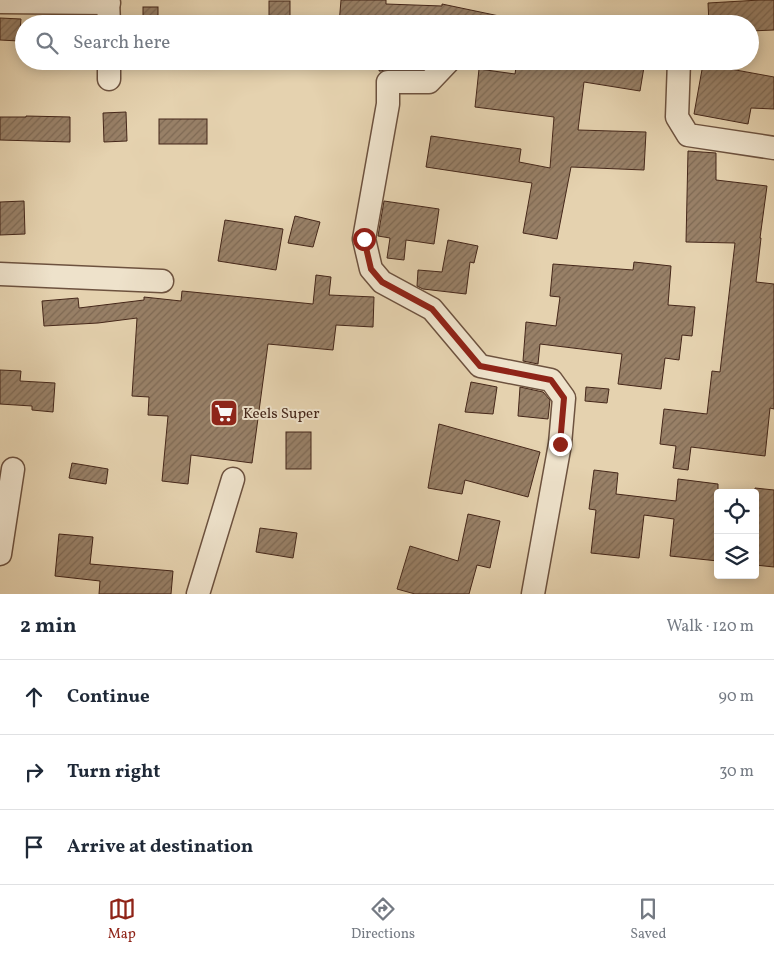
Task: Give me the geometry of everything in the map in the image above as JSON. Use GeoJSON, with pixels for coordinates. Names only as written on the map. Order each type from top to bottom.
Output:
{"type":"FeatureCollection","features":[{"type":"Feature","properties":{"kind":"street"},"geometry":{"type":"LineString","coordinates":[[0,2],[109,9]]}},
{"type":"Feature","properties":{"kind":"street"},"geometry":{"type":"LineString","coordinates":[[440,70],[429,82],[388,82],[388,104],[364,239],[371,269],[382,282],[432,309],[480,366],[551,380],[564,398],[560,444],[533,594]]}},
{"type":"Feature","properties":{"kind":"street"},"geometry":{"type":"LineString","coordinates":[[680,70],[677,116],[688,135],[774,148]]}},
{"type":"Feature","properties":{"kind":"street"},"geometry":{"type":"LineString","coordinates":[[0,274],[162,281]]}},
{"type":"Feature","properties":{"kind":"street"},"geometry":{"type":"LineString","coordinates":[[0,554],[12,469]]}},
{"type":"Feature","properties":{"kind":"street"},"geometry":{"type":"LineString","coordinates":[[198,594],[233,479]]}},
{"type":"Feature","properties":{"kind":"building"},"geometry":{"type":"Polygon","coordinates":[[[341,0],[386,0],[386,4],[442,6],[442,4],[494,15],[340,15],[341,0]]]}},
{"type":"Feature","properties":{"kind":"building"},"geometry":{"type":"Polygon","coordinates":[[[774,0],[774,30],[759,31],[759,15],[709,15],[708,3],[774,0]]]}},
{"type":"Feature","properties":{"kind":"building"},"geometry":{"type":"Polygon","coordinates":[[[269,1],[290,1],[290,15],[269,15],[269,1]]]}},
{"type":"Feature","properties":{"kind":"building"},"geometry":{"type":"Polygon","coordinates":[[[143,7],[158,7],[158,15],[143,15],[143,7]]]}},
{"type":"Feature","properties":{"kind":"building"},"geometry":{"type":"Polygon","coordinates":[[[0,18],[15,19],[15,41],[0,40],[0,18]]]}},
{"type":"Feature","properties":{"kind":"building"},"geometry":{"type":"Polygon","coordinates":[[[479,70],[515,74],[516,70],[644,70],[640,91],[584,82],[578,130],[646,132],[644,170],[571,167],[557,239],[523,233],[532,183],[426,167],[431,136],[521,149],[519,162],[550,168],[554,117],[475,107],[479,70]]]}},
{"type":"Feature","properties":{"kind":"building"},"geometry":{"type":"Polygon","coordinates":[[[702,70],[736,70],[774,77],[774,109],[751,108],[748,124],[694,114],[702,70]]]}},
{"type":"Feature","properties":{"kind":"building"},"geometry":{"type":"Polygon","coordinates":[[[126,112],[127,141],[104,142],[103,113],[126,112]]]}},
{"type":"Feature","properties":{"kind":"building"},"geometry":{"type":"Polygon","coordinates":[[[0,117],[70,117],[70,142],[0,140],[0,117]]]}},
{"type":"Feature","properties":{"kind":"building"},"geometry":{"type":"Polygon","coordinates":[[[159,119],[207,119],[207,144],[159,144],[159,119]]]}},
{"type":"Feature","properties":{"kind":"building"},"geometry":{"type":"Polygon","coordinates":[[[688,151],[716,153],[716,180],[767,186],[756,282],[774,284],[774,409],[770,408],[765,456],[691,447],[688,470],[673,468],[676,446],[660,444],[664,409],[707,414],[712,371],[720,372],[735,243],[686,242],[688,151]]]}},
{"type":"Feature","properties":{"kind":"building"},"geometry":{"type":"Polygon","coordinates":[[[24,201],[25,234],[0,235],[0,202],[24,201]]]}},
{"type":"Feature","properties":{"kind":"building"},"geometry":{"type":"Polygon","coordinates":[[[384,201],[439,209],[434,244],[406,240],[404,260],[387,258],[390,238],[378,236],[384,201]]]}},
{"type":"Feature","properties":{"kind":"building"},"geometry":{"type":"Polygon","coordinates":[[[295,216],[320,222],[313,247],[288,243],[295,216]]]}},
{"type":"Feature","properties":{"kind":"building"},"geometry":{"type":"Polygon","coordinates":[[[225,220],[283,229],[276,270],[218,261],[225,220]]]}},
{"type":"Feature","properties":{"kind":"building"},"geometry":{"type":"Polygon","coordinates":[[[448,240],[478,246],[474,263],[470,262],[466,294],[423,289],[417,286],[418,270],[442,272],[448,240]]]}},
{"type":"Feature","properties":{"kind":"building"},"geometry":{"type":"Polygon","coordinates":[[[634,262],[671,266],[668,305],[695,307],[692,336],[682,335],[679,360],[665,358],[661,389],[618,384],[622,354],[540,344],[538,364],[523,361],[526,322],[556,326],[560,297],[550,296],[553,264],[633,270],[634,262]]]}},
{"type":"Feature","properties":{"kind":"building"},"geometry":{"type":"Polygon","coordinates":[[[316,275],[331,277],[329,295],[374,297],[373,327],[336,325],[333,350],[268,344],[252,463],[191,455],[188,484],[162,481],[168,416],[148,415],[149,397],[132,396],[137,318],[98,323],[44,326],[42,301],[78,298],[79,308],[144,300],[144,297],[181,301],[182,291],[313,304],[316,275]]]}},
{"type":"Feature","properties":{"kind":"building"},"geometry":{"type":"Polygon","coordinates":[[[0,370],[21,371],[20,381],[55,383],[53,412],[32,410],[32,406],[0,404],[0,370]]]}},
{"type":"Feature","properties":{"kind":"building"},"geometry":{"type":"Polygon","coordinates":[[[471,382],[497,387],[493,414],[465,412],[471,382]]]}},
{"type":"Feature","properties":{"kind":"building"},"geometry":{"type":"Polygon","coordinates":[[[520,387],[543,392],[550,400],[548,419],[518,416],[520,387]]]}},
{"type":"Feature","properties":{"kind":"building"},"geometry":{"type":"Polygon","coordinates":[[[586,387],[609,389],[607,403],[585,401],[586,387]]]}},
{"type":"Feature","properties":{"kind":"building"},"geometry":{"type":"Polygon","coordinates":[[[439,424],[540,452],[528,497],[465,480],[462,494],[428,488],[439,424]]]}},
{"type":"Feature","properties":{"kind":"building"},"geometry":{"type":"Polygon","coordinates":[[[286,432],[311,432],[311,469],[286,469],[286,432]]]}},
{"type":"Feature","properties":{"kind":"building"},"geometry":{"type":"Polygon","coordinates":[[[72,463],[108,469],[106,484],[69,478],[72,463]]]}},
{"type":"Feature","properties":{"kind":"building"},"geometry":{"type":"Polygon","coordinates":[[[594,470],[618,473],[616,494],[676,501],[678,479],[718,484],[718,489],[714,489],[714,561],[670,556],[674,519],[644,515],[639,558],[591,553],[596,510],[589,509],[594,470]]]}},
{"type":"Feature","properties":{"kind":"building"},"geometry":{"type":"Polygon","coordinates":[[[755,488],[774,490],[774,567],[759,565],[759,489],[755,488]]]}},
{"type":"Feature","properties":{"kind":"building"},"geometry":{"type":"Polygon","coordinates":[[[468,514],[500,521],[490,568],[477,565],[469,594],[415,594],[397,589],[410,546],[458,561],[468,514]]]}},
{"type":"Feature","properties":{"kind":"building"},"geometry":{"type":"Polygon","coordinates":[[[260,528],[297,533],[293,558],[256,552],[260,528]]]}},
{"type":"Feature","properties":{"kind":"building"},"geometry":{"type":"Polygon","coordinates":[[[59,534],[93,537],[90,564],[173,571],[171,594],[99,594],[100,581],[55,576],[59,534]]]}},
{"type":"Feature","properties":{"kind":"place","name":"Keels Super"},"geometry":{"type":"Point","coordinates":[224,413]}},
{"type":"Feature","properties":{"kind":"route"},"geometry":{"type":"LineString","coordinates":[[364,239],[371,269],[382,282],[432,309],[480,366],[551,380],[564,398],[560,444]]}}]}
